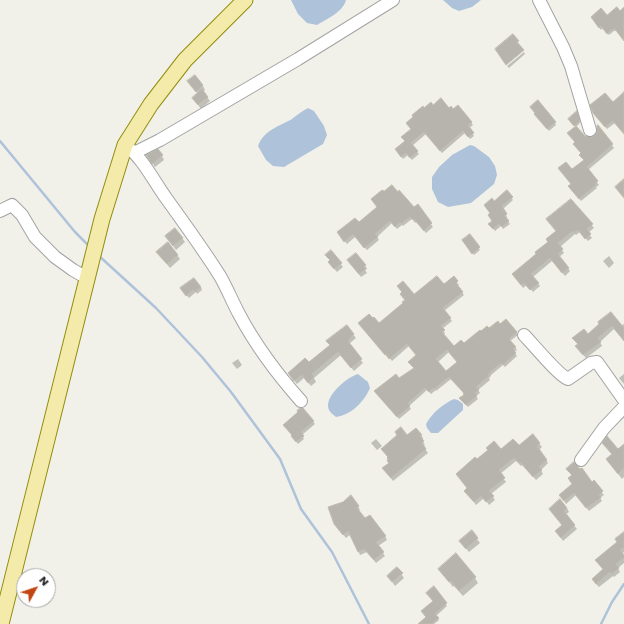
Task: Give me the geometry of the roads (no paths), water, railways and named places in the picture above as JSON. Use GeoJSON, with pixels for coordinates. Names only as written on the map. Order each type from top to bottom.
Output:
{"type":"FeatureCollection","features":[{"type":"Feature","properties":{"kind":"main road"},"geometry":{"type":"LineString","coordinates":[[1,624],[98,234],[130,149],[151,104],[184,60],[245,0]]}},
{"type":"Feature","properties":{"kind":"street"},"geometry":{"type":"LineString","coordinates":[[301,401],[258,347],[239,315],[220,276],[179,215],[130,149],[160,140],[298,59],[393,0]]}},
{"type":"Feature","properties":{"kind":"street"},"geometry":{"type":"LineString","coordinates":[[539,0],[571,66],[590,130]]}},
{"type":"Feature","properties":{"kind":"street"},"geometry":{"type":"LineString","coordinates":[[0,211],[12,205],[22,215],[35,237],[55,257],[87,278]]}},
{"type":"Feature","properties":{"kind":"street"},"geometry":{"type":"LineString","coordinates":[[524,335],[557,370],[568,379],[591,363],[597,362],[624,400]]}},
{"type":"Feature","properties":{"kind":"street"},"geometry":{"type":"LineString","coordinates":[[581,460],[604,428],[624,407]]}},
{"type":"Feature","properties":{"kind":"water"},"geometry":{"type":"Polygon","coordinates":[[[291,0],[346,0],[338,12],[317,25],[307,23],[298,14],[291,0]]]}},
{"type":"Feature","properties":{"kind":"water"},"geometry":{"type":"Polygon","coordinates":[[[443,0],[481,0],[472,7],[459,11],[452,8],[443,0]]]}},
{"type":"Feature","properties":{"kind":"water"},"geometry":{"type":"Polygon","coordinates":[[[308,108],[314,111],[324,126],[327,135],[323,144],[284,167],[273,166],[266,160],[258,146],[264,136],[308,108]]]}},
{"type":"Feature","properties":{"kind":"water"},"geometry":{"type":"Polygon","coordinates":[[[470,145],[474,146],[489,157],[495,166],[497,175],[494,184],[471,203],[448,207],[438,202],[432,189],[432,177],[439,167],[452,155],[470,145]]]}},
{"type":"Feature","properties":{"kind":"water"},"geometry":{"type":"Polygon","coordinates":[[[358,374],[368,382],[370,388],[361,403],[352,411],[336,417],[329,410],[329,399],[342,383],[358,374]]]}},
{"type":"Feature","properties":{"kind":"water"},"geometry":{"type":"Polygon","coordinates":[[[454,399],[463,404],[463,410],[438,433],[431,433],[426,424],[428,420],[438,409],[454,399]]]}},
{"type":"Feature","properties":{"kind":"waterway"},"geometry":{"type":"LineString","coordinates":[[0,141],[75,232],[90,247]]}},
{"type":"Feature","properties":{"kind":"waterway"},"geometry":{"type":"LineString","coordinates":[[98,255],[156,308],[202,357],[231,392],[280,459],[301,509],[332,552],[369,624]]}},
{"type":"Feature","properties":{"kind":"waterway"},"geometry":{"type":"LineString","coordinates":[[601,624],[612,602],[624,584]]}}]}
